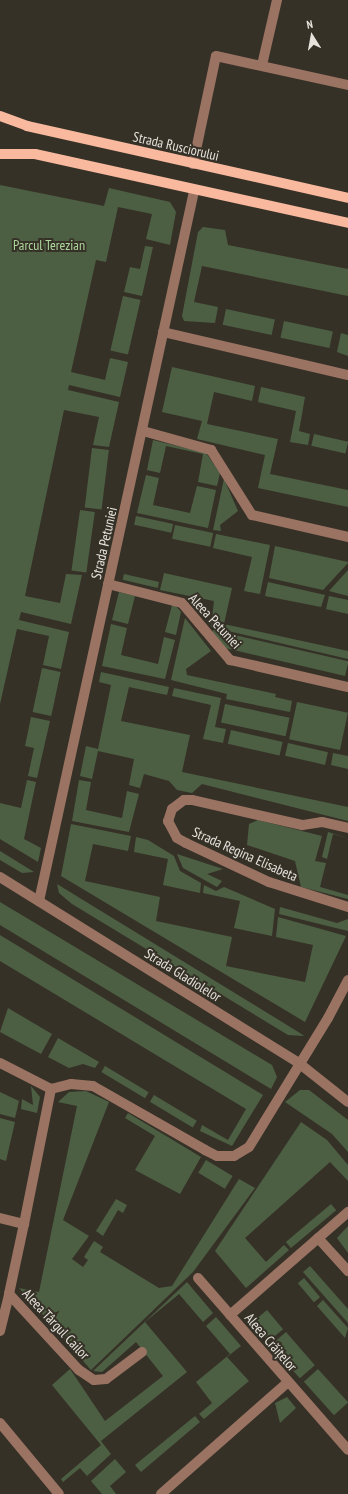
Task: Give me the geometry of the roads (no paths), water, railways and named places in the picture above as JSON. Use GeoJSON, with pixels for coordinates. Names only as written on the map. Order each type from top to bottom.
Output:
{"type":"FeatureCollection","features":[{"type":"Feature","properties":{"kind":"main road","name":"Strada Rusciorului"},"geometry":{"type":"LineString","coordinates":[[0,116],[27,126],[348,198]]}},
{"type":"Feature","properties":{"kind":"main road"},"geometry":{"type":"LineString","coordinates":[[0,154],[35,154],[348,223]]}},
{"type":"Feature","properties":{"kind":"street"},"geometry":{"type":"LineString","coordinates":[[262,66],[277,0]]}},
{"type":"Feature","properties":{"kind":"street"},"geometry":{"type":"LineString","coordinates":[[193,164],[216,56],[348,85]]}},
{"type":"Feature","properties":{"kind":"street","name":"Strada Petuniei"},"geometry":{"type":"LineString","coordinates":[[39,901],[108,584],[143,432],[194,190]]}},
{"type":"Feature","properties":{"kind":"street"},"geometry":{"type":"LineString","coordinates":[[163,332],[348,375]]}},
{"type":"Feature","properties":{"kind":"street"},"geometry":{"type":"LineString","coordinates":[[143,432],[211,450],[252,515],[348,537]]}},
{"type":"Feature","properties":{"kind":"street","name":"Aleea Petuniei"},"geometry":{"type":"LineString","coordinates":[[108,584],[182,603],[230,660],[348,687]]}},
{"type":"Feature","properties":{"kind":"street","name":"Strada Regina Elisabeta"},"geometry":{"type":"LineString","coordinates":[[348,828],[322,822],[302,825],[192,800],[184,800],[172,809],[168,822],[176,838],[186,843],[269,882],[348,907]]}},
{"type":"Feature","properties":{"kind":"street","name":"Strada Gladiolelor"},"geometry":{"type":"LineString","coordinates":[[0,876],[300,1064],[348,1102]]}},
{"type":"Feature","properties":{"kind":"street"},"geometry":{"type":"LineString","coordinates":[[0,1063],[51,1089],[71,1084],[93,1086],[205,1150],[230,1157],[249,1147],[300,1064],[348,980]]}},
{"type":"Feature","properties":{"kind":"street","name":"Aleea Târgul Cailor"},"geometry":{"type":"LineString","coordinates":[[51,1089],[9,1294],[79,1370],[94,1380],[106,1378],[142,1352]]}},
{"type":"Feature","properties":{"kind":"street","name":"Aleea Crăițelor"},"geometry":{"type":"LineString","coordinates":[[348,1212],[230,1315],[348,1450]]}},
{"type":"Feature","properties":{"kind":"street"},"geometry":{"type":"LineString","coordinates":[[0,1218],[24,1224]]}},
{"type":"Feature","properties":{"kind":"street"},"geometry":{"type":"LineString","coordinates":[[318,1238],[348,1271]]}},
{"type":"Feature","properties":{"kind":"street"},"geometry":{"type":"LineString","coordinates":[[198,1278],[230,1315]]}},
{"type":"Feature","properties":{"kind":"street"},"geometry":{"type":"LineString","coordinates":[[0,1331],[9,1294]]}},
{"type":"Feature","properties":{"kind":"street"},"geometry":{"type":"LineString","coordinates":[[161,1494],[288,1382]]}},
{"type":"Feature","properties":{"kind":"street"},"geometry":{"type":"LineString","coordinates":[[0,1423],[59,1494]]}},
{"type":"Feature","properties":{"kind":"park label","name":"Parcul Terezian"},"geometry":{"type":"Point","coordinates":[49,245]}}]}
